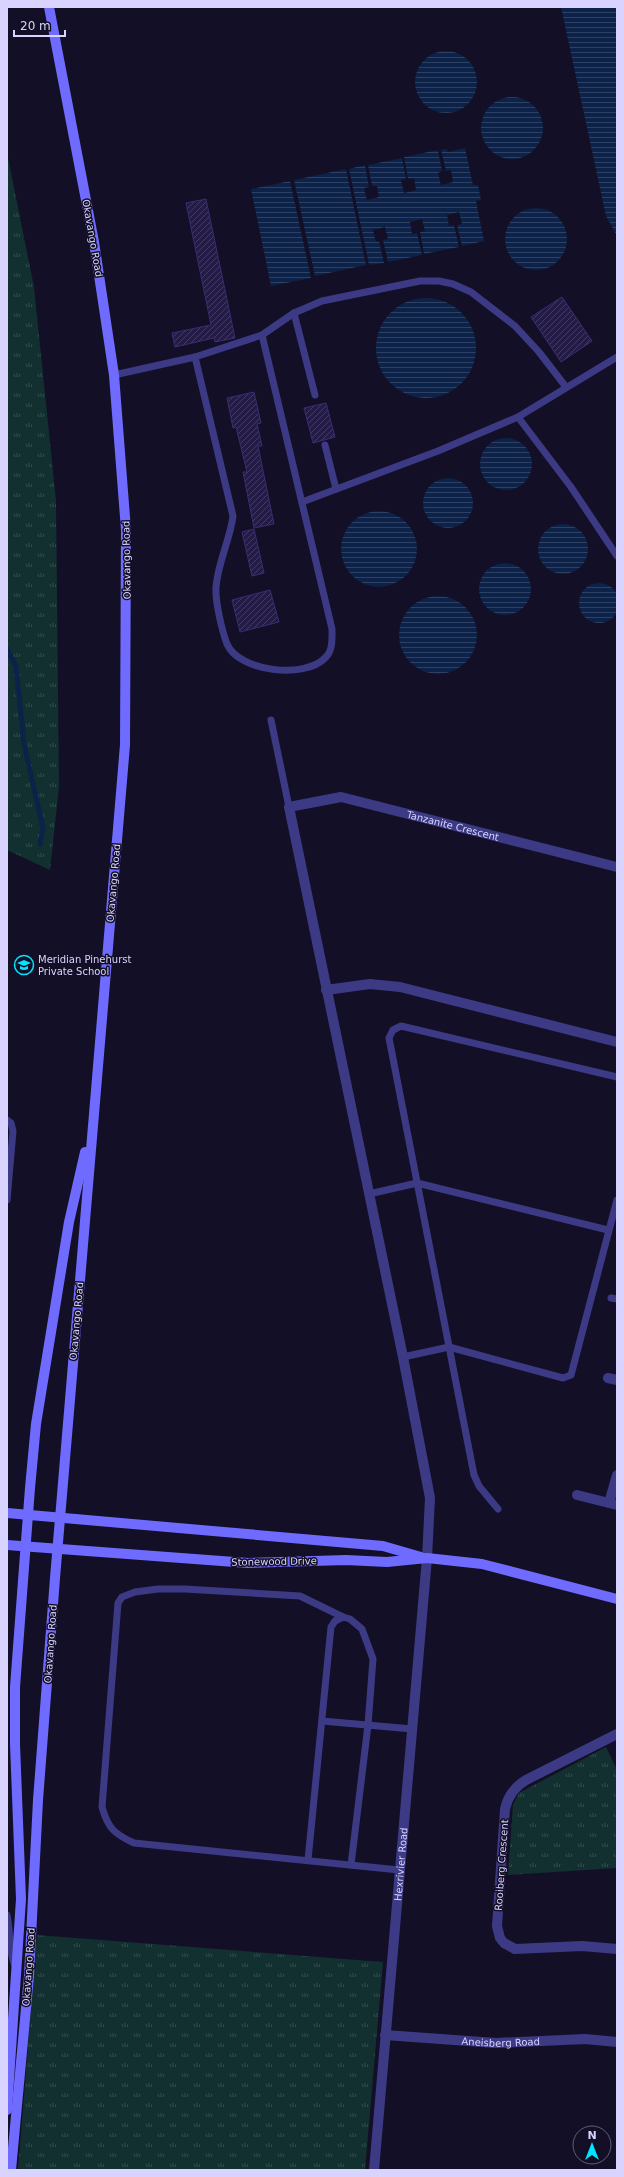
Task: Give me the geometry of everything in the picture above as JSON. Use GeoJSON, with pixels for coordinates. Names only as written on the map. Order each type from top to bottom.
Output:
{"type":"FeatureCollection","features":[{"type":"Feature","properties":{"kind":"main road","name":"Okavango Road"},"geometry":{"type":"LineString","coordinates":[[11,2170],[29,1976],[39,1792],[57,1549],[125,745],[126,530],[114,375],[94,242],[49,7]]}},
{"type":"Feature","properties":{"kind":"main road","name":"Okavango Road"},"geometry":{"type":"LineString","coordinates":[[7,2110],[21,1899],[15,1744],[15,1687],[28,1515],[36,1424],[67,1238],[93,1117]]}},
{"type":"Feature","properties":{"kind":"main road","name":"Stonewood Drive"},"geometry":{"type":"LineString","coordinates":[[7,1513],[383,1546],[427,1558],[482,1564],[617,1599]]}},
{"type":"Feature","properties":{"kind":"main road","name":"Stonewood Drive"},"geometry":{"type":"LineString","coordinates":[[7,1545],[248,1564],[346,1560],[387,1562],[427,1558]]}},
{"type":"Feature","properties":{"kind":"street","name":"Tanzanite Crescent"},"geometry":{"type":"LineString","coordinates":[[289,807],[341,797],[617,867]]}},
{"type":"Feature","properties":{"kind":"street","name":"Hexrivier Road"},"geometry":{"type":"LineString","coordinates":[[289,807],[403,1357],[430,1498],[427,1558],[374,2170]]}},
{"type":"Feature","properties":{"kind":"street"},"geometry":{"type":"LineString","coordinates":[[326,990],[370,984],[400,987],[617,1042]]}},
{"type":"Feature","properties":{"kind":"street"},"geometry":{"type":"LineString","coordinates":[[577,1495],[613,1504],[617,1475]]}},
{"type":"Feature","properties":{"kind":"street","name":"Rooiberg Crescent"},"geometry":{"type":"LineString","coordinates":[[617,1734],[526,1780],[513,1790],[509,1796],[505,1809],[497,1926],[500,1938],[504,1943],[515,1949],[582,1946],[617,1949]]}},
{"type":"Feature","properties":{"kind":"street","name":"Aneisberg Road"},"geometry":{"type":"LineString","coordinates":[[385,2035],[496,2043],[585,2039],[617,2042]]}},
{"type":"Feature","properties":{"kind":"lane"},"geometry":{"type":"LineString","coordinates":[[114,375],[195,357],[262,335],[294,313],[322,301],[420,281],[438,281],[453,284],[471,292],[514,326],[539,352],[566,387]]}},
{"type":"Feature","properties":{"kind":"lane"},"geometry":{"type":"LineString","coordinates":[[294,313],[315,394]]}},
{"type":"Feature","properties":{"kind":"lane"},"geometry":{"type":"LineString","coordinates":[[195,357],[233,516],[231,530],[216,586],[217,598],[227,644],[234,653],[259,666],[288,671],[303,670],[317,665],[326,657],[332,644],[332,629],[262,335]]}},
{"type":"Feature","properties":{"kind":"lane"},"geometry":{"type":"LineString","coordinates":[[302,502],[438,451],[518,417],[617,358]]}},
{"type":"Feature","properties":{"kind":"lane"},"geometry":{"type":"LineString","coordinates":[[518,417],[571,487],[617,556]]}},
{"type":"Feature","properties":{"kind":"lane"},"geometry":{"type":"LineString","coordinates":[[325,445],[336,489]]}},
{"type":"Feature","properties":{"kind":"lane"},"geometry":{"type":"LineString","coordinates":[[271,720],[289,807]]}},
{"type":"Feature","properties":{"kind":"lane"},"geometry":{"type":"LineString","coordinates":[[498,1509],[479,1486],[474,1475],[389,1038],[393,1030],[401,1026],[617,1077]]}},
{"type":"Feature","properties":{"kind":"lane"},"geometry":{"type":"LineString","coordinates":[[7,1120],[11,1123],[13,1130],[7,1200]]}},
{"type":"Feature","properties":{"kind":"lane"},"geometry":{"type":"LineString","coordinates":[[369,1194],[417,1183],[608,1230]]}},
{"type":"Feature","properties":{"kind":"lane"},"geometry":{"type":"LineString","coordinates":[[403,1357],[448,1347],[563,1378],[569,1377],[571,1375],[617,1200]]}},
{"type":"Feature","properties":{"kind":"lane"},"geometry":{"type":"LineString","coordinates":[[351,1864],[368,1725],[373,1659],[362,1629],[350,1620],[343,1618],[300,1596],[158,1589],[135,1592],[122,1597],[118,1604],[102,1807],[106,1821],[117,1836],[134,1843],[399,1870]]}},
{"type":"Feature","properties":{"kind":"lane"},"geometry":{"type":"LineString","coordinates":[[308,1860],[332,1627],[335,1621],[343,1618]]}},
{"type":"Feature","properties":{"kind":"lane"},"geometry":{"type":"LineString","coordinates":[[322,1721],[412,1729]]}},
{"type":"Feature","properties":{"kind":"lane"},"geometry":{"type":"LineString","coordinates":[[7,1915],[11,1930],[11,1958],[17,1970]]}},
{"type":"Feature","properties":{"kind":"green space"},"geometry":{"type":"Polygon","coordinates":[[[7,153],[34,287],[56,501],[59,787],[50,870],[7,850],[7,153]]]}},
{"type":"Feature","properties":{"kind":"green space"},"geometry":{"type":"Polygon","coordinates":[[[606,1747],[617,1770],[617,1868],[508,1875],[513,1805],[519,1793],[606,1747]]]}},
{"type":"Feature","properties":{"kind":"green space"},"geometry":{"type":"Polygon","coordinates":[[[37,1935],[383,1962],[365,2170],[18,2170],[37,1935]]]}},
{"type":"Feature","properties":{"kind":"water"},"geometry":{"type":"Polygon","coordinates":[[[561,7],[617,7],[617,236],[606,216],[561,7]]]}},
{"type":"Feature","properties":{"kind":"water"},"geometry":{"type":"Polygon","coordinates":[[[446,51],[458,53],[468,60],[475,70],[477,82],[475,94],[468,104],[458,111],[446,113],[434,111],[424,104],[417,94],[415,82],[417,70],[424,60],[434,53],[446,51]]]}},
{"type":"Feature","properties":{"kind":"water"},"geometry":{"type":"Polygon","coordinates":[[[512,97],[524,99],[534,106],[541,116],[543,128],[541,140],[534,150],[524,157],[512,159],[500,157],[490,150],[483,140],[481,128],[483,116],[490,106],[500,99],[512,97]]]}},
{"type":"Feature","properties":{"kind":"water"},"geometry":{"type":"Polygon","coordinates":[[[465,148],[473,185],[478,185],[481,200],[476,201],[484,241],[462,246],[457,225],[462,224],[459,212],[447,215],[449,226],[454,225],[459,247],[424,254],[420,232],[425,231],[422,219],[410,222],[412,234],[417,233],[422,255],[388,262],[383,240],[388,239],[385,227],[373,230],[376,242],[379,241],[384,263],[369,265],[349,169],[365,165],[369,187],[364,188],[367,200],[379,197],[377,186],[372,186],[368,165],[402,158],[406,179],[401,180],[404,193],[416,190],[414,178],[408,179],[404,157],[438,150],[442,171],[438,173],[441,185],[453,182],[451,170],[446,171],[441,150],[447,149],[448,152],[465,148]]]}},
{"type":"Feature","properties":{"kind":"water"},"geometry":{"type":"Polygon","coordinates":[[[346,169],[366,265],[315,276],[294,180],[346,169]]]}},
{"type":"Feature","properties":{"kind":"water"},"geometry":{"type":"Polygon","coordinates":[[[290,181],[311,278],[271,286],[251,189],[290,181]]]}},
{"type":"Feature","properties":{"kind":"water"},"geometry":{"type":"Polygon","coordinates":[[[536,208],[548,210],[558,217],[565,227],[567,239],[565,251],[558,261],[548,268],[536,270],[524,268],[514,261],[507,251],[505,239],[507,227],[514,217],[524,210],[536,208]]]}},
{"type":"Feature","properties":{"kind":"water"},"geometry":{"type":"Polygon","coordinates":[[[426,298],[445,302],[461,313],[472,329],[476,348],[472,367],[461,383],[445,394],[426,398],[407,394],[391,383],[380,367],[376,348],[380,329],[391,313],[407,302],[426,298]]]}},
{"type":"Feature","properties":{"kind":"water"},"geometry":{"type":"Polygon","coordinates":[[[506,438],[516,440],[524,446],[530,454],[532,464],[530,474],[524,482],[516,488],[506,490],[496,488],[488,482],[482,474],[480,464],[482,454],[488,446],[496,440],[506,438]]]}},
{"type":"Feature","properties":{"kind":"water"},"geometry":{"type":"Polygon","coordinates":[[[443,478],[453,478],[466,485],[473,498],[473,508],[466,521],[453,528],[443,528],[434,524],[427,517],[423,508],[423,498],[427,489],[434,482],[443,478]]]}},
{"type":"Feature","properties":{"kind":"water"},"geometry":{"type":"Polygon","coordinates":[[[379,511],[394,514],[406,522],[414,534],[417,549],[414,564],[406,576],[394,584],[379,587],[364,584],[352,576],[344,564],[341,549],[344,534],[352,522],[364,514],[379,511]]]}},
{"type":"Feature","properties":{"kind":"water"},"geometry":{"type":"Polygon","coordinates":[[[563,524],[572,526],[581,531],[586,540],[588,549],[586,558],[581,567],[572,572],[563,574],[554,572],[545,567],[540,558],[538,549],[540,540],[545,531],[554,526],[563,524]]]}},
{"type":"Feature","properties":{"kind":"water"},"geometry":{"type":"Polygon","coordinates":[[[505,563],[515,565],[523,571],[529,579],[531,589],[529,599],[523,607],[515,613],[505,615],[495,613],[487,607],[481,599],[479,589],[481,579],[487,571],[495,565],[505,563]]]}},
{"type":"Feature","properties":{"kind":"water"},"geometry":{"type":"Polygon","coordinates":[[[603,583],[610,586],[616,592],[619,603],[618,611],[610,620],[603,623],[595,623],[588,620],[580,611],[579,599],[582,592],[591,584],[603,583]]]}},
{"type":"Feature","properties":{"kind":"water"},"geometry":{"type":"Polygon","coordinates":[[[438,596],[453,599],[466,607],[474,620],[477,635],[474,650],[466,663],[453,671],[438,674],[423,671],[410,663],[402,650],[399,635],[402,620],[410,607],[423,599],[438,596]]]}},
{"type":"Feature","properties":{"kind":"building"},"geometry":{"type":"Polygon","coordinates":[[[206,199],[235,338],[215,342],[214,338],[175,347],[172,333],[211,325],[186,203],[206,199]]]}},
{"type":"Feature","properties":{"kind":"building"},"geometry":{"type":"Polygon","coordinates":[[[562,297],[592,341],[561,362],[531,317],[562,297]]]}},
{"type":"Feature","properties":{"kind":"building"},"geometry":{"type":"Polygon","coordinates":[[[254,392],[261,423],[257,424],[262,446],[258,446],[274,524],[254,528],[243,472],[247,472],[236,427],[233,428],[227,398],[254,392]]]}},
{"type":"Feature","properties":{"kind":"building"},"geometry":{"type":"Polygon","coordinates":[[[326,403],[335,437],[313,443],[304,408],[326,403]]]}},
{"type":"Feature","properties":{"kind":"building"},"geometry":{"type":"Polygon","coordinates":[[[254,529],[264,573],[252,576],[242,532],[254,529]]]}},
{"type":"Feature","properties":{"kind":"building"},"geometry":{"type":"Polygon","coordinates":[[[270,590],[279,622],[240,632],[232,600],[270,590]]]}},
{"type":"Feature","properties":{"kind":"waterway"},"geometry":{"type":"LineString","coordinates":[[7,649],[16,666],[24,744],[43,828],[40,844]]}},
{"type":"Feature","properties":{"kind":"place","name":"Meridian Pinehurst Private School"},"geometry":{"type":"Point","coordinates":[24,965]}}]}
